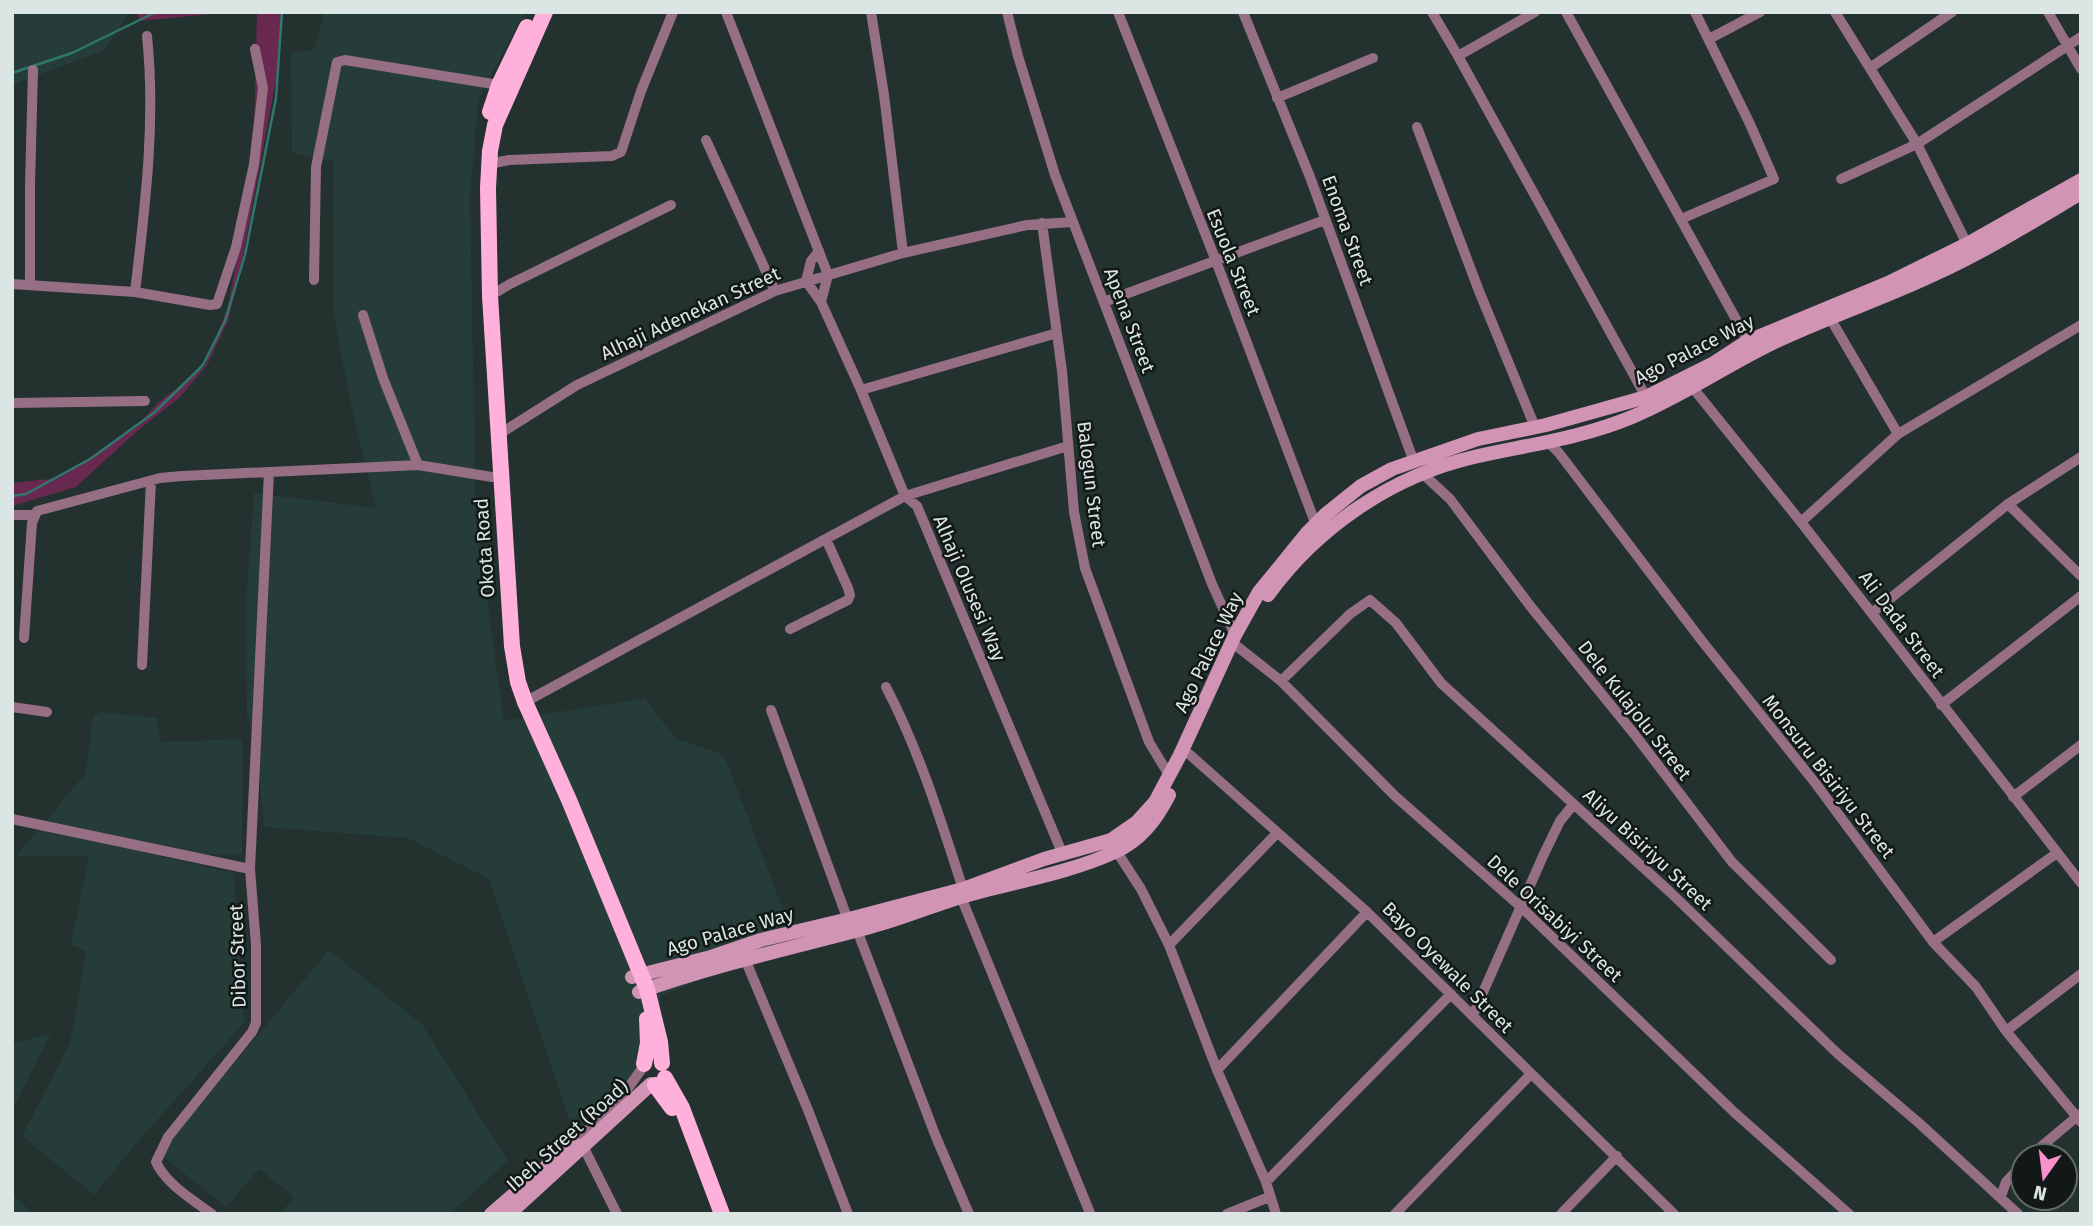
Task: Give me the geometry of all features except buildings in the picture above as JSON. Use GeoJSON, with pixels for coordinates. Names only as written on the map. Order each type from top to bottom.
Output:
{"type":"FeatureCollection","features":[{"type":"Feature","properties":{"kind":"main road","name":"Okota Road"},"geometry":{"type":"LineString","coordinates":[[534,12],[531,31],[495,125],[489,164],[486,388],[505,634],[516,691],[640,983],[648,1030],[643,1067]]}},
{"type":"Feature","properties":{"kind":"main road","name":"Okota Road"},"geometry":{"type":"LineString","coordinates":[[545,12],[499,85],[484,128],[479,164],[478,207],[498,435],[512,646],[518,682],[525,702],[569,800],[640,983],[660,1042],[658,1077],[681,1126],[714,1214]]}},
{"type":"Feature","properties":{"kind":"main road","name":"Ago Palace Way"},"geometry":{"type":"LineString","coordinates":[[640,983],[745,959],[962,893],[1084,863],[1117,852],[1150,827],[1189,754],[1236,641],[1271,592],[1318,539],[1363,504],[1418,467],[1478,439],[1596,412],[1646,397],[1713,363],[1748,341],[1888,283],[1967,244],[2081,180]]}},
{"type":"Feature","properties":{"kind":"main road","name":"Ago Palace Way"},"geometry":{"type":"LineString","coordinates":[[962,893],[1033,863],[1111,840],[1131,827],[1155,802],[1259,592],[1293,548],[1326,514],[1361,486],[1392,469],[1471,458],[1611,425],[1693,388],[1739,360],[1957,264],[2081,193]]}},
{"type":"Feature","properties":{"kind":"main road"},"geometry":{"type":"LineString","coordinates":[[1611,408],[1611,425]]}},
{"type":"Feature","properties":{"kind":"main road"},"geometry":{"type":"LineString","coordinates":[[1595,430],[1596,412]]}},
{"type":"Feature","properties":{"kind":"main road","name":"Ago Palace Way"},"geometry":{"type":"LineString","coordinates":[[640,983],[761,940],[853,927]]}},
{"type":"Feature","properties":{"kind":"main road"},"geometry":{"type":"LineString","coordinates":[[643,1067],[653,1060],[658,1077],[682,1108],[722,1214]]}},
{"type":"Feature","properties":{"kind":"main road","name":"Ibeh Street (Road)"},"geometry":{"type":"LineString","coordinates":[[509,1214],[579,1146],[658,1077]]}},
{"type":"Feature","properties":{"kind":"main road","name":"Ibeh Street (Road)"},"geometry":{"type":"LineString","coordinates":[[491,1214],[579,1146]]}},
{"type":"Feature","properties":{"kind":"street"},"geometry":{"type":"LineString","coordinates":[[489,164],[509,160],[612,156],[621,152],[641,91],[673,12]]}},
{"type":"Feature","properties":{"kind":"street"},"geometry":{"type":"LineString","coordinates":[[726,12],[828,275],[821,302]]}},
{"type":"Feature","properties":{"kind":"street"},"geometry":{"type":"LineString","coordinates":[[871,12],[903,253]]}},
{"type":"Feature","properties":{"kind":"street","name":"Apena Street"},"geometry":{"type":"LineString","coordinates":[[1007,12],[1055,175],[1236,641]]}},
{"type":"Feature","properties":{"kind":"street","name":"Esuola Street"},"geometry":{"type":"LineString","coordinates":[[1118,12],[1316,525]]}},
{"type":"Feature","properties":{"kind":"street","name":"Enoma Street"},"geometry":{"type":"LineString","coordinates":[[1243,12],[1418,467]]}},
{"type":"Feature","properties":{"kind":"street"},"geometry":{"type":"LineString","coordinates":[[1432,12],[1646,397]]}},
{"type":"Feature","properties":{"kind":"street"},"geometry":{"type":"LineString","coordinates":[[1458,56],[1535,12]]}},
{"type":"Feature","properties":{"kind":"street"},"geometry":{"type":"LineString","coordinates":[[1566,12],[1748,341]]}},
{"type":"Feature","properties":{"kind":"street"},"geometry":{"type":"LineString","coordinates":[[1681,219],[1774,179],[1695,12]]}},
{"type":"Feature","properties":{"kind":"street"},"geometry":{"type":"LineString","coordinates":[[1709,39],[1760,12]]}},
{"type":"Feature","properties":{"kind":"street"},"geometry":{"type":"LineString","coordinates":[[1835,12],[1917,144],[1967,244]]}},
{"type":"Feature","properties":{"kind":"street"},"geometry":{"type":"LineString","coordinates":[[1870,68],[1952,12]]}},
{"type":"Feature","properties":{"kind":"street"},"geometry":{"type":"LineString","coordinates":[[2048,12],[2081,69]]}},
{"type":"Feature","properties":{"kind":"street"},"geometry":{"type":"LineString","coordinates":[[135,292],[151,142],[148,36]]}},
{"type":"Feature","properties":{"kind":"street"},"geometry":{"type":"LineString","coordinates":[[1841,179],[1917,144],[2081,37]]}},
{"type":"Feature","properties":{"kind":"street"},"geometry":{"type":"LineString","coordinates":[[12,284],[135,292],[217,304],[236,247],[254,164],[263,88],[255,49]]}},
{"type":"Feature","properties":{"kind":"street"},"geometry":{"type":"LineString","coordinates":[[1278,98],[1373,58]]}},
{"type":"Feature","properties":{"kind":"street"},"geometry":{"type":"LineString","coordinates":[[314,280],[316,167],[337,62],[345,60],[499,85]]}},
{"type":"Feature","properties":{"kind":"street"},"geometry":{"type":"LineString","coordinates":[[30,284],[33,70]]}},
{"type":"Feature","properties":{"kind":"street"},"geometry":{"type":"LineString","coordinates":[[1417,127],[1479,291],[1535,426]]}},
{"type":"Feature","properties":{"kind":"street"},"geometry":{"type":"LineString","coordinates":[[706,140],[775,291]]}},
{"type":"Feature","properties":{"kind":"street"},"geometry":{"type":"LineString","coordinates":[[487,298],[510,284],[671,205]]}},
{"type":"Feature","properties":{"kind":"street"},"geometry":{"type":"LineString","coordinates":[[1104,302],[1325,220]]}},
{"type":"Feature","properties":{"kind":"street","name":"Alhaji Adenekan Street"},"geometry":{"type":"LineString","coordinates":[[498,435],[577,385],[775,291],[903,253],[1042,223],[1073,222]]}},
{"type":"Feature","properties":{"kind":"street","name":"Balogun Street"},"geometry":{"type":"LineString","coordinates":[[1042,223],[1062,371],[1074,512],[1085,568],[1149,742],[1169,775]]}},
{"type":"Feature","properties":{"kind":"street"},"geometry":{"type":"LineString","coordinates":[[806,281],[811,261],[818,251]]}},
{"type":"Feature","properties":{"kind":"street","name":"Alhaji Olusesi Way"},"geometry":{"type":"LineString","coordinates":[[806,281],[821,302],[905,496],[917,506],[1063,855]]}},
{"type":"Feature","properties":{"kind":"street"},"geometry":{"type":"LineString","coordinates":[[363,315],[383,378],[418,465]]}},
{"type":"Feature","properties":{"kind":"street"},"geometry":{"type":"LineString","coordinates":[[1830,318],[1898,434]]}},
{"type":"Feature","properties":{"kind":"street"},"geometry":{"type":"LineString","coordinates":[[1801,522],[1898,434],[2081,325]]}},
{"type":"Feature","properties":{"kind":"street"},"geometry":{"type":"LineString","coordinates":[[861,390],[1056,333]]}},
{"type":"Feature","properties":{"kind":"street","name":"Ali Dada Street"},"geometry":{"type":"LineString","coordinates":[[1693,388],[1801,522],[2081,883]]}},
{"type":"Feature","properties":{"kind":"street"},"geometry":{"type":"LineString","coordinates":[[12,403],[145,401]]}},
{"type":"Feature","properties":{"kind":"street","name":"Monsuru Bisiriyu Street"},"geometry":{"type":"LineString","coordinates":[[1548,442],[1816,784],[1933,942],[1976,987],[2006,1031],[2079,1117]]}},
{"type":"Feature","properties":{"kind":"street"},"geometry":{"type":"LineString","coordinates":[[525,702],[905,496],[1068,446]]}},
{"type":"Feature","properties":{"kind":"street"},"geometry":{"type":"LineString","coordinates":[[1872,613],[2008,504],[2081,457]]}},
{"type":"Feature","properties":{"kind":"street"},"geometry":{"type":"LineString","coordinates":[[12,515],[34,515],[44,509],[151,481],[182,476],[418,465],[492,477]]}},
{"type":"Feature","properties":{"kind":"street","name":"Dele Kulajolu Street"},"geometry":{"type":"LineString","coordinates":[[1418,467],[1450,499],[1731,862],[1831,960]]}},
{"type":"Feature","properties":{"kind":"street","name":"Dibor Street"},"geometry":{"type":"LineString","coordinates":[[212,1214],[168,1180],[156,1162],[168,1137],[252,1032],[256,1023],[256,945],[250,869],[269,472]]}},
{"type":"Feature","properties":{"kind":"street"},"geometry":{"type":"LineString","coordinates":[[142,665],[151,481]]}},
{"type":"Feature","properties":{"kind":"street"},"geometry":{"type":"LineString","coordinates":[[2008,504],[2081,576]]}},
{"type":"Feature","properties":{"kind":"street"},"geometry":{"type":"LineString","coordinates":[[24,638],[34,515]]}},
{"type":"Feature","properties":{"kind":"street"},"geometry":{"type":"LineString","coordinates":[[790,629],[842,604],[850,595],[827,539]]}},
{"type":"Feature","properties":{"kind":"street"},"geometry":{"type":"LineString","coordinates":[[1941,705],[2081,596]]}},
{"type":"Feature","properties":{"kind":"street","name":"Aliyu Bisiriyu Street"},"geometry":{"type":"LineString","coordinates":[[1281,681],[1350,614],[1370,600],[1396,622],[1441,683],[1670,892],[1838,1054],[2001,1196],[2018,1214]]}},
{"type":"Feature","properties":{"kind":"street","name":"Dele Orisabiyi Street"},"geometry":{"type":"LineString","coordinates":[[1236,641],[1281,681],[1395,796],[1521,907],[1735,1113],[1849,1214]]}},
{"type":"Feature","properties":{"kind":"street"},"geometry":{"type":"LineString","coordinates":[[886,687],[942,824],[962,893],[1090,1213]]}},
{"type":"Feature","properties":{"kind":"street"},"geometry":{"type":"LineString","coordinates":[[12,706],[47,712]]}},
{"type":"Feature","properties":{"kind":"street"},"geometry":{"type":"LineString","coordinates":[[771,710],[853,927],[969,1214]]}},
{"type":"Feature","properties":{"kind":"street"},"geometry":{"type":"LineString","coordinates":[[2013,797],[2081,745]]}},
{"type":"Feature","properties":{"kind":"street","name":"Bayo Oyewale Street"},"geometry":{"type":"LineString","coordinates":[[1189,754],[1367,912],[1674,1214]]}},
{"type":"Feature","properties":{"kind":"street"},"geometry":{"type":"LineString","coordinates":[[1473,1015],[1556,830],[1573,805]]}},
{"type":"Feature","properties":{"kind":"street"},"geometry":{"type":"LineString","coordinates":[[12,819],[250,869]]}},
{"type":"Feature","properties":{"kind":"street"},"geometry":{"type":"LineString","coordinates":[[1168,945],[1277,833]]}},
{"type":"Feature","properties":{"kind":"street"},"geometry":{"type":"LineString","coordinates":[[1117,852],[1141,889],[1168,945],[1217,1070],[1266,1182],[1276,1214]]}},
{"type":"Feature","properties":{"kind":"street"},"geometry":{"type":"LineString","coordinates":[[1933,942],[2057,853]]}},
{"type":"Feature","properties":{"kind":"street"},"geometry":{"type":"LineString","coordinates":[[1217,1070],[1367,912]]}},
{"type":"Feature","properties":{"kind":"street"},"geometry":{"type":"LineString","coordinates":[[745,959],[848,1214]]}},
{"type":"Feature","properties":{"kind":"street"},"geometry":{"type":"LineString","coordinates":[[2006,1031],[2081,974]]}},
{"type":"Feature","properties":{"kind":"street"},"geometry":{"type":"LineString","coordinates":[[1266,1182],[1451,994]]}},
{"type":"Feature","properties":{"kind":"street","name":"Ibeh Street (Road)"},"geometry":{"type":"LineString","coordinates":[[579,1146],[620,1099],[643,1067]]}},
{"type":"Feature","properties":{"kind":"street"},"geometry":{"type":"LineString","coordinates":[[1395,1214],[1530,1075]]}},
{"type":"Feature","properties":{"kind":"street"},"geometry":{"type":"LineString","coordinates":[[2048,1142],[2079,1117]]}},
{"type":"Feature","properties":{"kind":"street"},"geometry":{"type":"LineString","coordinates":[[579,1146],[617,1214]]}},
{"type":"Feature","properties":{"kind":"street"},"geometry":{"type":"LineString","coordinates":[[1561,1214],[1617,1156]]}},
{"type":"Feature","properties":{"kind":"street"},"geometry":{"type":"LineString","coordinates":[[2001,1196],[2009,1179]]}},
{"type":"Feature","properties":{"kind":"street"},"geometry":{"type":"LineString","coordinates":[[1227,1214],[1269,1197]]}},
{"type":"Feature","properties":{"kind":"shaded area"},"geometry":{"type":"Polygon","coordinates":[[[12,12],[130,12],[103,51],[12,85],[12,12]]]}},
{"type":"Feature","properties":{"kind":"shaded area"},"geometry":{"type":"Polygon","coordinates":[[[136,12],[230,12],[140,21],[136,12]]]}},
{"type":"Feature","properties":{"kind":"shaded area"},"geometry":{"type":"Polygon","coordinates":[[[257,12],[283,12],[276,80],[228,321],[207,365],[180,397],[136,432],[76,487],[12,506],[12,483],[59,478],[136,427],[158,403],[205,366],[228,307],[253,171],[257,12]]]}},
{"type":"Feature","properties":{"kind":"shaded area"},"geometry":{"type":"Polygon","coordinates":[[[324,12],[525,12],[478,100],[470,198],[476,521],[504,721],[645,698],[675,738],[724,755],[796,943],[662,995],[646,1064],[577,1142],[488,878],[408,838],[264,827],[256,739],[247,716],[246,603],[254,493],[376,508],[351,406],[334,317],[333,161],[292,153],[291,53],[315,49],[324,12]]]}},
{"type":"Feature","properties":{"kind":"shaded area"},"geometry":{"type":"Polygon","coordinates":[[[101,712],[157,718],[161,742],[242,739],[242,854],[159,856],[234,873],[244,1023],[94,1195],[22,1136],[70,1043],[86,951],[71,945],[89,856],[16,856],[86,773],[93,716],[101,712]]]}},
{"type":"Feature","properties":{"kind":"shaded area"},"geometry":{"type":"Polygon","coordinates":[[[329,950],[422,1024],[508,1161],[450,1214],[280,1214],[294,1197],[259,1169],[226,1207],[159,1153],[329,950]]]}},
{"type":"Feature","properties":{"kind":"shaded area"},"geometry":{"type":"Polygon","coordinates":[[[51,1033],[12,1111],[12,1044],[51,1033]]]}},
{"type":"Feature","properties":{"kind":"shaded area"},"geometry":{"type":"Polygon","coordinates":[[[12,1195],[17,1199],[35,1214],[12,1214],[12,1195]]]}},
{"type":"Feature","properties":{"kind":"waterway"},"geometry":{"type":"LineString","coordinates":[[12,73],[72,53],[156,12]]}},
{"type":"Feature","properties":{"kind":"waterway"},"geometry":{"type":"LineString","coordinates":[[12,496],[26,494],[90,459],[155,412],[203,365],[225,321],[245,255],[276,98],[282,12]]}}]}
